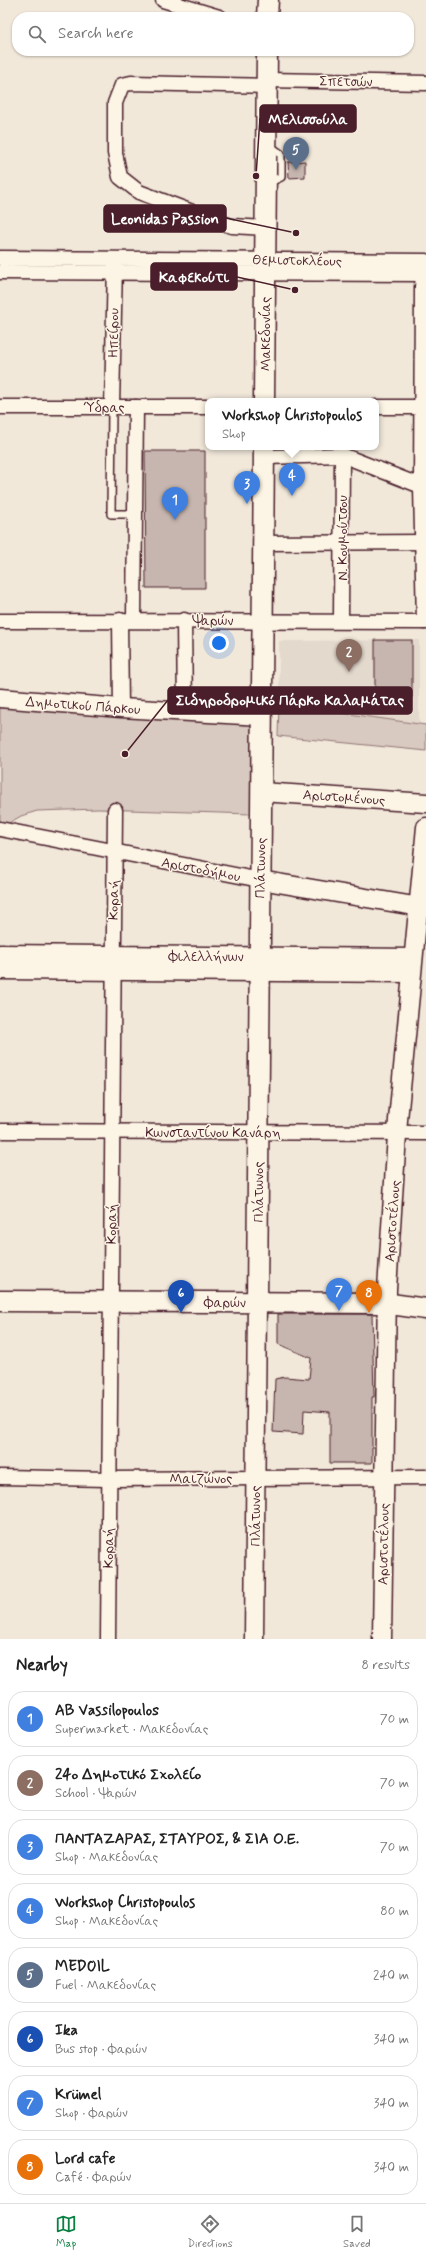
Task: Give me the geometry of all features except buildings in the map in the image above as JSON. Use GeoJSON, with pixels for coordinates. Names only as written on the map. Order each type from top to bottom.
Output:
{"type":"FeatureCollection","features":[{"type":"Feature","properties":{"kind":"main road"},"geometry":{"type":"LineString","coordinates":[[267,12],[268,0]]}},
{"type":"Feature","properties":{"kind":"main road","name":"Μακεδονίας"},"geometry":{"type":"LineString","coordinates":[[264,398],[267,56]]}},
{"type":"Feature","properties":{"kind":"main road"},"geometry":{"type":"LineString","coordinates":[[262,716],[264,452]]}},
{"type":"Feature","properties":{"kind":"main road","name":"Πλάτωνος"},"geometry":{"type":"LineString","coordinates":[[257,1302],[262,716]]}},
{"type":"Feature","properties":{"kind":"main road","name":"Φαρών"},"geometry":{"type":"LineString","coordinates":[[0,1301],[386,1303],[425,1307]]}},
{"type":"Feature","properties":{"kind":"street"},"geometry":{"type":"LineString","coordinates":[[163,0],[203,12]]}},
{"type":"Feature","properties":{"kind":"street","name":"Σπετσών"},"geometry":{"type":"LineString","coordinates":[[266,228],[232,226],[216,221],[139,192],[120,177],[115,153],[115,103],[122,85],[131,83],[426,83]]}},
{"type":"Feature","properties":{"kind":"street","name":"Θεμιστοκλέους"},"geometry":{"type":"LineString","coordinates":[[0,258],[114,265],[425,265]]}},
{"type":"Feature","properties":{"kind":"street","name":"Θεμιστοκλέους"},"geometry":{"type":"LineString","coordinates":[[0,272],[114,265]]}},
{"type":"Feature","properties":{"kind":"street","name":"Ηπείρου"},"geometry":{"type":"LineString","coordinates":[[112,407],[114,265]]}},
{"type":"Feature","properties":{"kind":"street"},"geometry":{"type":"LineString","coordinates":[[425,265],[421,407],[424,487],[425,622]]}},
{"type":"Feature","properties":{"kind":"street","name":"Ύδρας"},"geometry":{"type":"LineString","coordinates":[[0,407],[205,407]]}},
{"type":"Feature","properties":{"kind":"street"},"geometry":{"type":"LineString","coordinates":[[134,620],[136,407]]}},
{"type":"Feature","properties":{"kind":"street"},"geometry":{"type":"LineString","coordinates":[[379,407],[421,407]]}},
{"type":"Feature","properties":{"kind":"street"},"geometry":{"type":"LineString","coordinates":[[264,452],[342,455],[424,487]]}},
{"type":"Feature","properties":{"kind":"street","name":"Ν. Κουμούτσου"},"geometry":{"type":"LineString","coordinates":[[341,621],[342,455]]}},
{"type":"Feature","properties":{"kind":"street"},"geometry":{"type":"LineString","coordinates":[[263,543],[424,542]]}},
{"type":"Feature","properties":{"kind":"street"},"geometry":{"type":"LineString","coordinates":[[120,620],[121,708]]}},
{"type":"Feature","properties":{"kind":"street"},"geometry":{"type":"LineString","coordinates":[[184,620],[185,712]]}},
{"type":"Feature","properties":{"kind":"street","name":"Ψαρών"},"geometry":{"type":"LineString","coordinates":[[0,621],[184,620],[425,622]]}},
{"type":"Feature","properties":{"kind":"street","name":"Δημοτικού Πάρκου"},"geometry":{"type":"LineString","coordinates":[[0,698],[121,708],[262,716]]}},
{"type":"Feature","properties":{"kind":"street","name":"Αριστομένους"},"geometry":{"type":"LineString","coordinates":[[261,792],[426,803]]}},
{"type":"Feature","properties":{"kind":"street","name":"Κοραή"},"geometry":{"type":"LineString","coordinates":[[108,1639],[112,963],[115,810]]}},
{"type":"Feature","properties":{"kind":"street","name":"Αριστοτέλους"},"geometry":{"type":"LineString","coordinates":[[382,1639],[386,1303],[412,965],[422,908],[426,828]]}},
{"type":"Feature","properties":{"kind":"street","name":"Αριστοδήμου"},"geometry":{"type":"LineString","coordinates":[[0,830],[260,880],[422,908]]}},
{"type":"Feature","properties":{"kind":"street","name":"Φιλελλήνων"},"geometry":{"type":"LineString","coordinates":[[0,954],[112,963]]}},
{"type":"Feature","properties":{"kind":"street","name":"Φιλελλήνων"},"geometry":{"type":"LineString","coordinates":[[0,970],[112,963],[412,965]]}},
{"type":"Feature","properties":{"kind":"street","name":"Κωνσταντίνου Κανάρη"},"geometry":{"type":"LineString","coordinates":[[0,1131],[426,1133]]}},
{"type":"Feature","properties":{"kind":"street","name":"Πλάτωνος"},"geometry":{"type":"LineString","coordinates":[[254,1639],[257,1302]]}},
{"type":"Feature","properties":{"kind":"street","name":"Μαιζώνος"},"geometry":{"type":"LineString","coordinates":[[0,1477],[426,1477]]}},
{"type":"Feature","properties":{"kind":"lane"},"geometry":{"type":"LineString","coordinates":[[112,407],[111,514],[135,514]]}},
{"type":"Feature","properties":{"kind":"shaded area"},"geometry":{"type":"Polygon","coordinates":[[[419,640],[419,724],[279,704],[279,641],[419,640]]]}},
{"type":"Feature","properties":{"kind":"shaded area"},"geometry":{"type":"Polygon","coordinates":[[[279,704],[426,725],[426,751],[278,736],[279,704]]]}},
{"type":"Feature","properties":{"kind":"shaded area"},"geometry":{"type":"Polygon","coordinates":[[[0,705],[251,725],[251,814],[98,809],[37,811],[21,816],[0,828],[0,705]]]}},
{"type":"Feature","properties":{"kind":"place","name":"MEDOIL"},"geometry":{"type":"Point","coordinates":[296,170]}},
{"type":"Feature","properties":{"kind":"place","name":"Μελισσούλα"},"geometry":{"type":"Point","coordinates":[256,176]}},
{"type":"Feature","properties":{"kind":"place","name":"Leonidas Passion"},"geometry":{"type":"Point","coordinates":[296,233]}},
{"type":"Feature","properties":{"kind":"place","name":"Καφεκούτι"},"geometry":{"type":"Point","coordinates":[295,290]}},
{"type":"Feature","properties":{"kind":"place","name":"Workshop Christopoulos"},"geometry":{"type":"Point","coordinates":[292,496]}},
{"type":"Feature","properties":{"kind":"place","name":"ΠΑΝΤΑΖΑΡΑΣ, ΣΤΑΥΡΟΣ, & ΣΙΑ Ο.Ε."},"geometry":{"type":"Point","coordinates":[247,504]}},
{"type":"Feature","properties":{"kind":"place","name":"AB Vassilopoulos"},"geometry":{"type":"Point","coordinates":[175,520]}},
{"type":"Feature","properties":{"kind":"place","name":"24ο Δημοτικό Σχολείο"},"geometry":{"type":"Point","coordinates":[349,672]}},
{"type":"Feature","properties":{"kind":"place","name":"Σιδηροδρομικό Πάρκο Καλαμάτας"},"geometry":{"type":"Point","coordinates":[125,754]}},
{"type":"Feature","properties":{"kind":"place","name":"Krümel"},"geometry":{"type":"Point","coordinates":[339,1311]}},
{"type":"Feature","properties":{"kind":"place","name":"Ika"},"geometry":{"type":"Point","coordinates":[181,1313]}},
{"type":"Feature","properties":{"kind":"place","name":"Lord cafe"},"geometry":{"type":"Point","coordinates":[369,1313]}}]}
